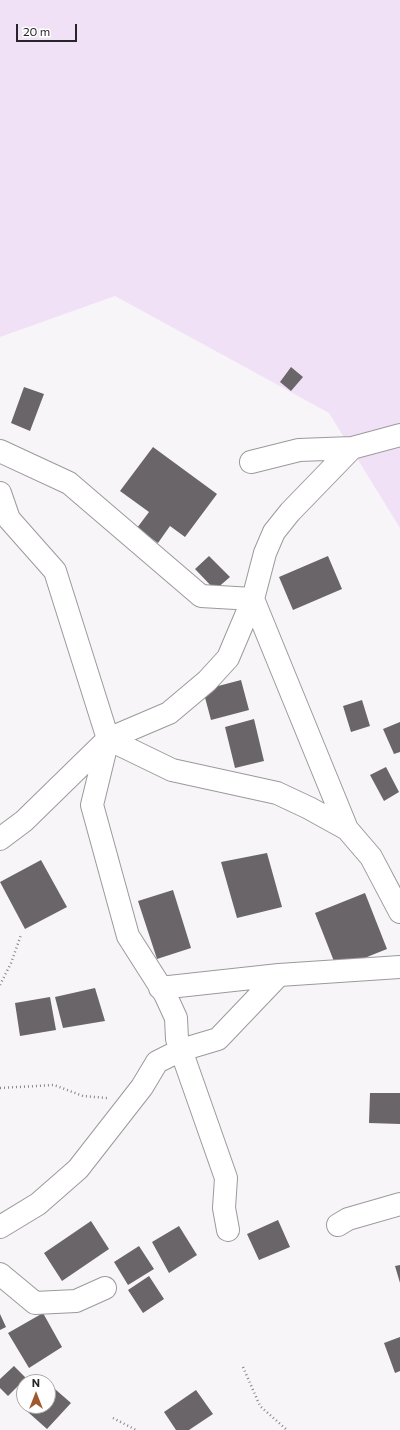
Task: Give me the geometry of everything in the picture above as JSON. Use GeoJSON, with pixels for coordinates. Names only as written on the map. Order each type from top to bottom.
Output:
{"type":"FeatureCollection","features":[{"type":"Feature","properties":{"kind":"street"},"geometry":{"type":"LineString","coordinates":[[251,462],[299,450],[352,448],[400,435]]}},
{"type":"Feature","properties":{"kind":"street"},"geometry":{"type":"LineString","coordinates":[[0,839],[24,821],[108,738],[168,713],[207,681],[228,658],[253,599],[265,553],[274,532],[290,512],[352,448]]}},
{"type":"Feature","properties":{"kind":"street"},"geometry":{"type":"LineString","coordinates":[[0,451],[69,483],[201,596],[253,599]]}},
{"type":"Feature","properties":{"kind":"street"},"geometry":{"type":"LineString","coordinates":[[0,493],[9,519],[55,571],[108,738],[92,805],[128,936],[165,994],[176,1018],[177,1039],[226,1178],[224,1208],[228,1230]]}},
{"type":"Feature","properties":{"kind":"street"},"geometry":{"type":"LineString","coordinates":[[253,599],[347,829],[371,857],[400,912]]}},
{"type":"Feature","properties":{"kind":"street"},"geometry":{"type":"LineString","coordinates":[[108,738],[172,770],[277,793],[309,808],[347,829]]}},
{"type":"Feature","properties":{"kind":"street"},"geometry":{"type":"LineString","coordinates":[[160,988],[279,975],[400,967]]}},
{"type":"Feature","properties":{"kind":"street"},"geometry":{"type":"LineString","coordinates":[[0,1227],[38,1204],[78,1169],[142,1087],[157,1062],[181,1050],[218,1039],[279,975]]}},
{"type":"Feature","properties":{"kind":"street"},"geometry":{"type":"LineString","coordinates":[[338,1225],[348,1219],[400,1204]]}},
{"type":"Feature","properties":{"kind":"street"},"geometry":{"type":"LineString","coordinates":[[0,1274],[35,1303],[76,1302],[105,1288]]}},
{"type":"Feature","properties":{"kind":"path"},"geometry":{"type":"LineString","coordinates":[[0,985],[11,963],[21,935]]}},
{"type":"Feature","properties":{"kind":"path"},"geometry":{"type":"LineString","coordinates":[[0,1088],[54,1085],[83,1096],[107,1098],[142,1087]]}},
{"type":"Feature","properties":{"kind":"path"},"geometry":{"type":"LineString","coordinates":[[243,1366],[260,1406],[287,1430]]}},
{"type":"Feature","properties":{"kind":"path"},"geometry":{"type":"LineString","coordinates":[[113,1418],[136,1430]]}},
{"type":"Feature","properties":{"kind":"shaded area"},"geometry":{"type":"Polygon","coordinates":[[[0,0],[400,0],[400,528],[329,413],[115,296],[0,337],[0,0]]]}},
{"type":"Feature","properties":{"kind":"building"},"geometry":{"type":"Polygon","coordinates":[[[291,367],[303,377],[291,391],[280,382],[291,367]]]}},
{"type":"Feature","properties":{"kind":"building"},"geometry":{"type":"Polygon","coordinates":[[[24,387],[44,394],[30,431],[11,423],[24,387]]]}},
{"type":"Feature","properties":{"kind":"building"},"geometry":{"type":"Polygon","coordinates":[[[153,447],[217,494],[185,537],[170,526],[158,543],[137,528],[149,512],[120,491],[153,447]]]}},
{"type":"Feature","properties":{"kind":"building"},"geometry":{"type":"Polygon","coordinates":[[[209,556],[230,577],[215,590],[195,569],[209,556]]]}},
{"type":"Feature","properties":{"kind":"building"},"geometry":{"type":"Polygon","coordinates":[[[328,556],[342,589],[293,610],[279,577],[328,556]]]}},
{"type":"Feature","properties":{"kind":"building"},"geometry":{"type":"Polygon","coordinates":[[[241,680],[249,710],[211,720],[203,690],[241,680]]]}},
{"type":"Feature","properties":{"kind":"building"},"geometry":{"type":"Polygon","coordinates":[[[362,700],[370,726],[351,732],[343,706],[362,700]]]}},
{"type":"Feature","properties":{"kind":"building"},"geometry":{"type":"Polygon","coordinates":[[[254,719],[264,761],[235,768],[225,727],[254,719]]]}},
{"type":"Feature","properties":{"kind":"building"},"geometry":{"type":"Polygon","coordinates":[[[400,722],[400,752],[394,754],[383,729],[400,722]]]}},
{"type":"Feature","properties":{"kind":"building"},"geometry":{"type":"Polygon","coordinates":[[[386,767],[399,792],[384,801],[370,775],[386,767]]]}},
{"type":"Feature","properties":{"kind":"building"},"geometry":{"type":"Polygon","coordinates":[[[267,853],[282,907],[237,918],[221,862],[267,853]]]}},
{"type":"Feature","properties":{"kind":"building"},"geometry":{"type":"Polygon","coordinates":[[[41,860],[67,907],[25,929],[0,882],[41,860]]]}},
{"type":"Feature","properties":{"kind":"building"},"geometry":{"type":"Polygon","coordinates":[[[173,890],[191,948],[157,959],[138,901],[173,890]]]}},
{"type":"Feature","properties":{"kind":"building"},"geometry":{"type":"Polygon","coordinates":[[[365,893],[387,949],[337,969],[315,913],[365,893]]]}},
{"type":"Feature","properties":{"kind":"building"},"geometry":{"type":"Polygon","coordinates":[[[95,988],[105,1021],[63,1028],[55,997],[95,988]]]}},
{"type":"Feature","properties":{"kind":"building"},"geometry":{"type":"Polygon","coordinates":[[[50,997],[56,1030],[20,1036],[15,1003],[50,997]]]}},
{"type":"Feature","properties":{"kind":"building"},"geometry":{"type":"Polygon","coordinates":[[[370,1093],[400,1093],[400,1124],[369,1123],[370,1093]]]}},
{"type":"Feature","properties":{"kind":"building"},"geometry":{"type":"Polygon","coordinates":[[[278,1220],[290,1247],[259,1260],[247,1234],[278,1220]]]}},
{"type":"Feature","properties":{"kind":"building"},"geometry":{"type":"Polygon","coordinates":[[[91,1221],[109,1249],[62,1281],[44,1253],[91,1221]]]}},
{"type":"Feature","properties":{"kind":"building"},"geometry":{"type":"Polygon","coordinates":[[[179,1226],[197,1255],[169,1273],[152,1242],[179,1226]]]}},
{"type":"Feature","properties":{"kind":"building"},"geometry":{"type":"Polygon","coordinates":[[[139,1246],[154,1269],[128,1285],[114,1262],[139,1246]]]}},
{"type":"Feature","properties":{"kind":"building"},"geometry":{"type":"Polygon","coordinates":[[[400,1265],[400,1283],[395,1266],[400,1265]]]}},
{"type":"Feature","properties":{"kind":"building"},"geometry":{"type":"Polygon","coordinates":[[[149,1276],[164,1299],[143,1313],[128,1290],[149,1276]]]}},
{"type":"Feature","properties":{"kind":"building"},"geometry":{"type":"Polygon","coordinates":[[[43,1313],[62,1347],[29,1368],[8,1333],[43,1313]]]}},
{"type":"Feature","properties":{"kind":"building"},"geometry":{"type":"Polygon","coordinates":[[[0,1314],[6,1327],[0,1330],[0,1314]]]}},
{"type":"Feature","properties":{"kind":"building"},"geometry":{"type":"Polygon","coordinates":[[[400,1337],[400,1371],[395,1373],[384,1343],[400,1337]]]}},
{"type":"Feature","properties":{"kind":"building"},"geometry":{"type":"Polygon","coordinates":[[[14,1366],[22,1374],[16,1374],[16,1388],[8,1396],[0,1388],[0,1379],[14,1366]]]}},
{"type":"Feature","properties":{"kind":"building"},"geometry":{"type":"Polygon","coordinates":[[[56,1390],[71,1403],[47,1429],[30,1414],[56,1414],[56,1390]]]}},
{"type":"Feature","properties":{"kind":"building"},"geometry":{"type":"Polygon","coordinates":[[[196,1390],[213,1414],[189,1430],[176,1430],[164,1412],[196,1390]]]}}]}
